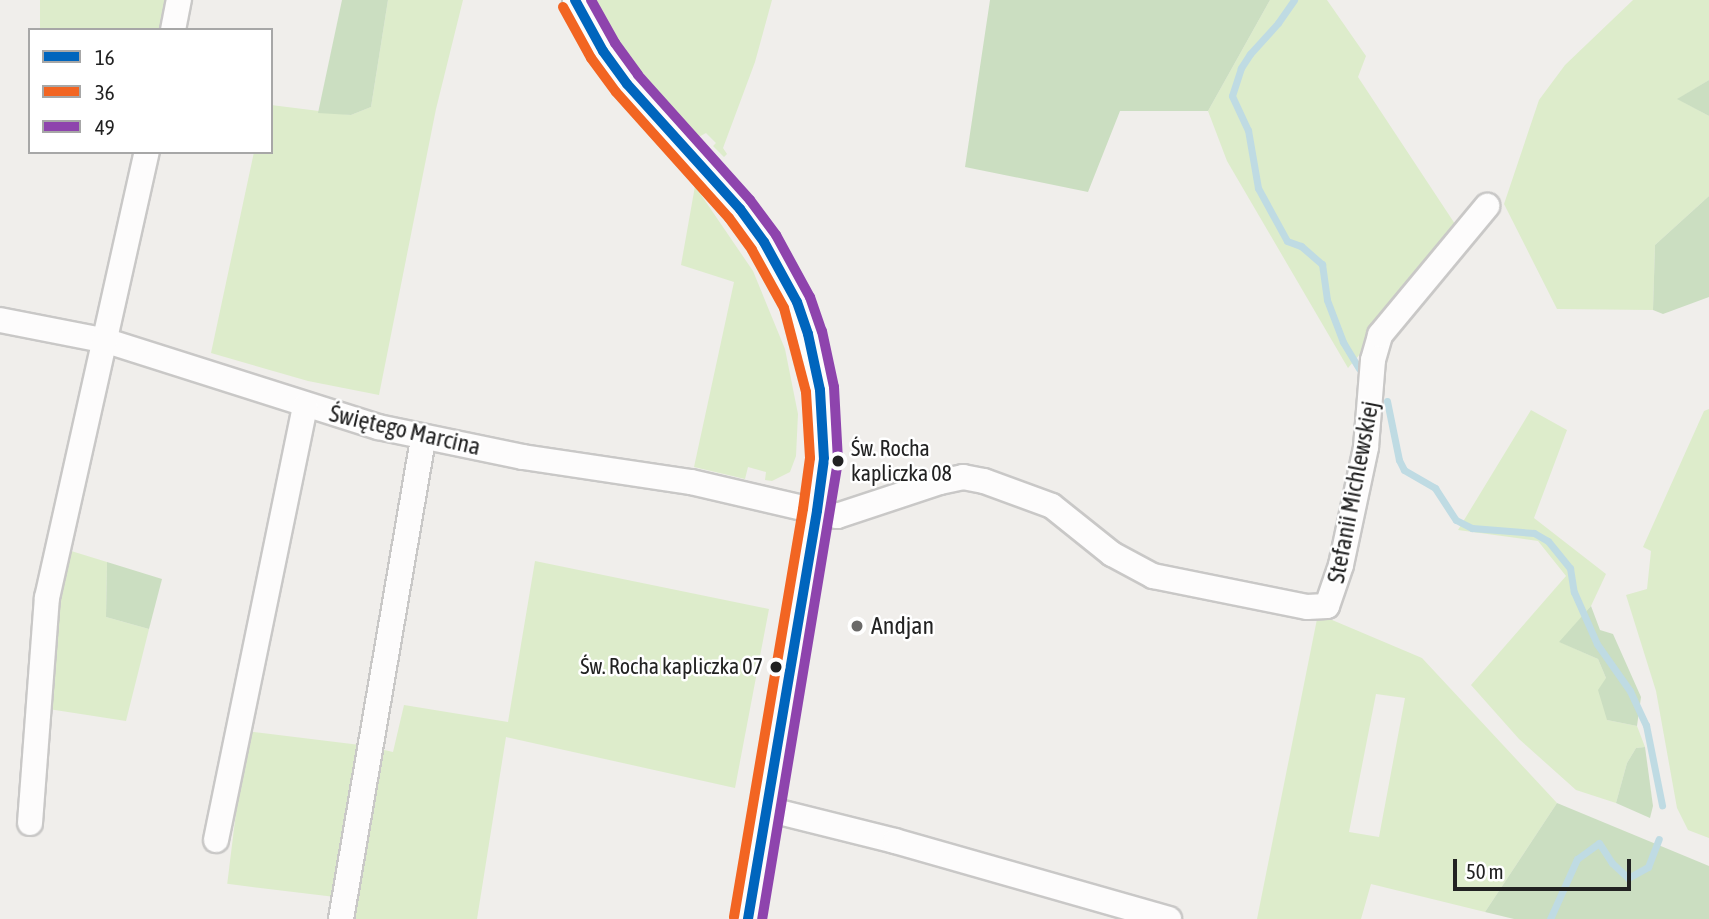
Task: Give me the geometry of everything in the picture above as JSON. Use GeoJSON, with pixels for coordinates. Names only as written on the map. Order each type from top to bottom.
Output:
{"type":"FeatureCollection","features":[{"type":"Feature","properties":{"kind":"street"},"geometry":{"type":"LineString","coordinates":[[173,28],[179,0]]}},
{"type":"Feature","properties":{"kind":"street"},"geometry":{"type":"LineString","coordinates":[[575,0],[603,51],[619,73],[740,209],[764,242],[791,290],[808,334],[823,416],[824,459],[748,919]]}},
{"type":"Feature","properties":{"kind":"street"},"geometry":{"type":"LineString","coordinates":[[30,823],[47,598],[107,341],[147,154]]}},
{"type":"Feature","properties":{"kind":"street","name":"Stefanii Michlewskiej"},"geometry":{"type":"LineString","coordinates":[[817,512],[838,516],[940,482],[963,478],[984,481],[1052,506],[1112,554],[1153,576],[1307,607],[1328,606],[1341,565],[1366,447],[1374,360],[1380,335],[1487,206]]}},
{"type":"Feature","properties":{"kind":"street","name":"Świętego Marcina"},"geometry":{"type":"LineString","coordinates":[[0,320],[107,341],[305,405],[423,437],[523,457],[691,482],[817,512]]}},
{"type":"Feature","properties":{"kind":"street"},"geometry":{"type":"LineString","coordinates":[[216,840],[305,405]]}},
{"type":"Feature","properties":{"kind":"street"},"geometry":{"type":"LineString","coordinates":[[341,919],[423,437]]}},
{"type":"Feature","properties":{"kind":"street"},"geometry":{"type":"LineString","coordinates":[[767,809],[895,841],[1169,919]]}},
{"type":"Feature","properties":{"kind":"green space"},"geometry":{"type":"Polygon","coordinates":[[[40,0],[175,0],[175,28],[40,28],[40,0]]]}},
{"type":"Feature","properties":{"kind":"green space"},"geometry":{"type":"Polygon","coordinates":[[[342,0],[388,0],[371,107],[351,115],[318,113],[342,0]]]}},
{"type":"Feature","properties":{"kind":"green space"},"geometry":{"type":"Polygon","coordinates":[[[388,0],[463,0],[436,109],[379,395],[308,381],[211,353],[254,154],[273,154],[273,105],[351,115],[371,107],[388,0]]]}},
{"type":"Feature","properties":{"kind":"green space"},"geometry":{"type":"Polygon","coordinates":[[[591,0],[772,0],[755,62],[723,148],[727,154],[724,157],[713,146],[716,143],[706,133],[695,139],[660,103],[619,50],[591,0]]]}},
{"type":"Feature","properties":{"kind":"green space"},"geometry":{"type":"Polygon","coordinates":[[[990,0],[1270,0],[1208,111],[1120,111],[1088,192],[965,167],[990,0]]]}},
{"type":"Feature","properties":{"kind":"green space"},"geometry":{"type":"Polygon","coordinates":[[[1270,0],[1327,0],[1366,56],[1358,77],[1457,227],[1366,356],[1361,353],[1348,368],[1227,161],[1208,111],[1270,0]]]}},
{"type":"Feature","properties":{"kind":"green space"},"geometry":{"type":"Polygon","coordinates":[[[1633,0],[1709,0],[1709,80],[1678,99],[1709,116],[1709,196],[1655,245],[1653,310],[1557,309],[1504,204],[1539,100],[1565,65],[1633,0]]]}},
{"type":"Feature","properties":{"kind":"green space"},"geometry":{"type":"Polygon","coordinates":[[[1709,80],[1709,116],[1677,99],[1709,80]]]}},
{"type":"Feature","properties":{"kind":"green space"},"geometry":{"type":"Polygon","coordinates":[[[695,186],[753,271],[785,349],[798,414],[796,456],[790,472],[772,481],[765,480],[766,472],[748,467],[745,479],[694,467],[734,282],[681,265],[695,186]]]}},
{"type":"Feature","properties":{"kind":"green space"},"geometry":{"type":"Polygon","coordinates":[[[1709,196],[1709,297],[1663,314],[1653,310],[1655,245],[1709,196]]]}},
{"type":"Feature","properties":{"kind":"green space"},"geometry":{"type":"Polygon","coordinates":[[[1709,409],[1709,838],[1688,830],[1677,808],[1656,691],[1626,595],[1647,589],[1651,551],[1643,547],[1704,411],[1709,409]]]}},
{"type":"Feature","properties":{"kind":"green space"},"geometry":{"type":"Polygon","coordinates":[[[1531,410],[1567,430],[1534,518],[1606,574],[1591,606],[1560,642],[1598,659],[1606,678],[1607,720],[1637,726],[1645,747],[1636,748],[1627,763],[1616,803],[1576,790],[1519,739],[1471,685],[1566,576],[1538,541],[1458,530],[1531,410]]]}},
{"type":"Feature","properties":{"kind":"green space"},"geometry":{"type":"Polygon","coordinates":[[[68,550],[107,562],[106,617],[149,629],[126,721],[42,708],[68,550]]]}},
{"type":"Feature","properties":{"kind":"green space"},"geometry":{"type":"Polygon","coordinates":[[[535,561],[769,609],[735,788],[506,737],[477,919],[350,919],[380,749],[393,752],[404,705],[508,722],[535,561]]]}},
{"type":"Feature","properties":{"kind":"green space"},"geometry":{"type":"Polygon","coordinates":[[[107,562],[162,579],[149,629],[106,617],[107,562]]]}},
{"type":"Feature","properties":{"kind":"green space"},"geometry":{"type":"Polygon","coordinates":[[[1591,606],[1600,630],[1613,634],[1641,697],[1637,726],[1607,720],[1598,690],[1606,678],[1598,659],[1559,642],[1591,606]]]}},
{"type":"Feature","properties":{"kind":"green space"},"geometry":{"type":"Polygon","coordinates":[[[1318,614],[1422,658],[1557,803],[1485,912],[1371,884],[1361,919],[1257,919],[1318,614]],[[1376,694],[1349,832],[1379,837],[1405,698],[1376,694]]]}},
{"type":"Feature","properties":{"kind":"green space"},"geometry":{"type":"Polygon","coordinates":[[[246,731],[360,745],[341,898],[227,884],[246,731]]]}},
{"type":"Feature","properties":{"kind":"green space"},"geometry":{"type":"Polygon","coordinates":[[[1645,747],[1653,806],[1650,818],[1616,803],[1627,763],[1636,748],[1645,747]]]}},
{"type":"Feature","properties":{"kind":"green space"},"geometry":{"type":"Polygon","coordinates":[[[1557,803],[1709,866],[1709,919],[1514,919],[1485,912],[1557,803]]]}},
{"type":"Feature","properties":{"kind":"waterway"},"geometry":{"type":"LineString","coordinates":[[1294,0],[1278,23],[1250,54],[1241,68],[1232,96],[1248,130],[1258,188],[1287,241],[1301,246],[1322,264],[1327,300],[1343,342],[1359,369]]}},
{"type":"Feature","properties":{"kind":"waterway"},"geometry":{"type":"LineString","coordinates":[[1387,401],[1399,460],[1404,470],[1435,488],[1456,520],[1472,528],[1534,533],[1548,541],[1570,568],[1574,592],[1597,644],[1630,691],[1646,725],[1662,805]]}},
{"type":"Feature","properties":{"kind":"waterway"},"geometry":{"type":"LineString","coordinates":[[1550,919],[1577,859],[1599,843],[1612,863],[1628,878],[1648,867],[1659,839]]}},
{"type":"Feature","properties":{"kind":"transit line","name":"16"},"geometry":{"type":"LineString","coordinates":[[575,0],[603,51],[627,84],[740,209],[764,242],[797,302],[808,334],[820,390],[824,459],[817,511],[748,919]]}},
{"type":"Feature","properties":{"kind":"transit line","name":"49"},"geometry":{"type":"LineString","coordinates":[[591,0],[615,43],[638,75],[750,200],[776,235],[810,297],[822,331],[834,387],[838,461],[762,919]]}},
{"type":"Feature","properties":{"kind":"transit line","name":"36"},"geometry":{"type":"LineString","coordinates":[[563,7],[591,58],[616,92],[729,218],[752,250],[784,308],[806,392],[810,458],[734,917]]}},
{"type":"Feature","properties":{"kind":"place","name":"Św. Rocha kapliczka 08"},"geometry":{"type":"Point","coordinates":[838,461]}},
{"type":"Feature","properties":{"kind":"place","name":"Andjan"},"geometry":{"type":"Point","coordinates":[857,626]}},
{"type":"Feature","properties":{"kind":"place","name":"Św. Rocha kapliczka 07"},"geometry":{"type":"Point","coordinates":[776,667]}}]}
